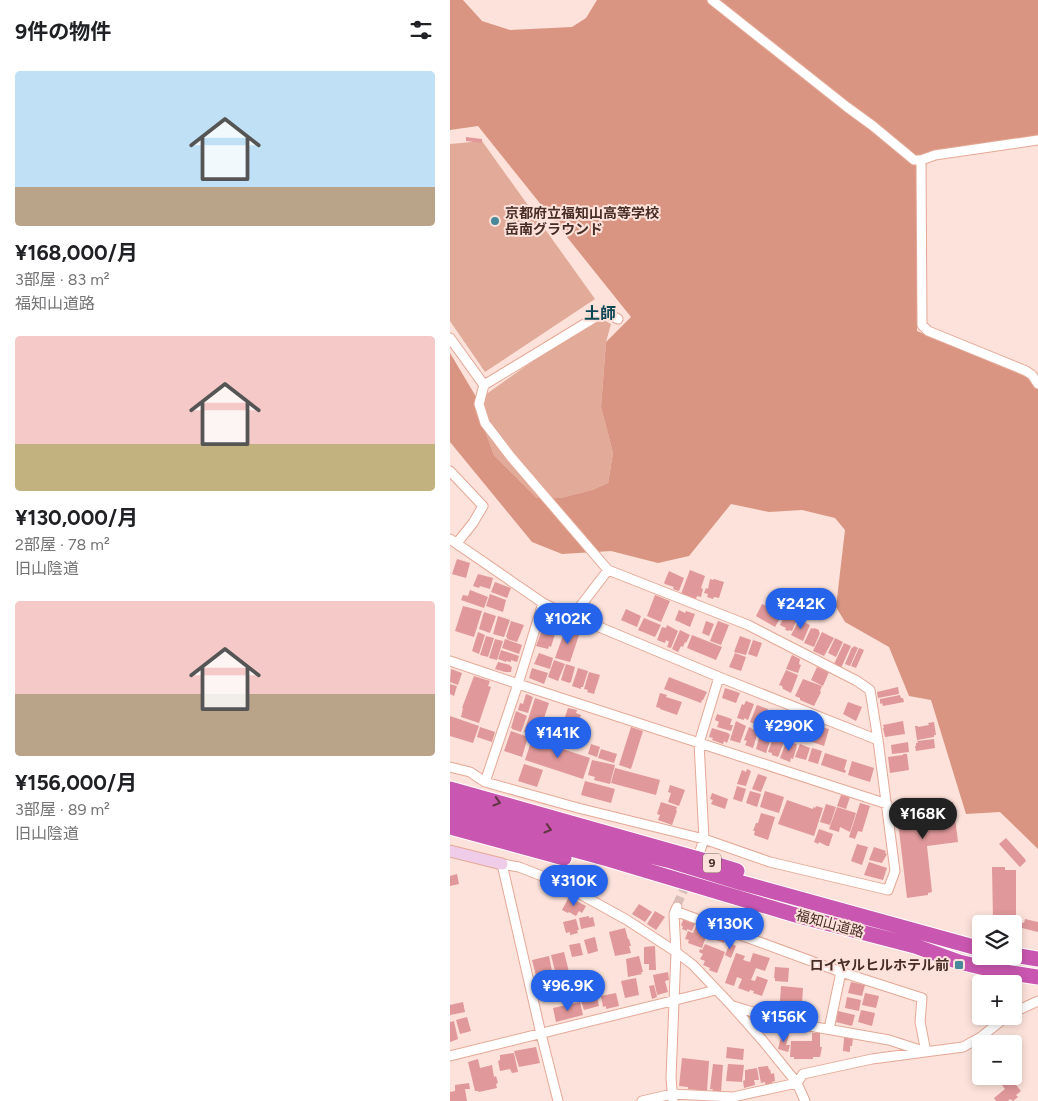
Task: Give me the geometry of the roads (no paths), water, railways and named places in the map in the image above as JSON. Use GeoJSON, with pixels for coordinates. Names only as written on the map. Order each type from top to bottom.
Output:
{"type":"FeatureCollection","features":[{"type":"Feature","properties":{"kind":"highway","name":"9"},"geometry":{"type":"LineString","coordinates":[[450,789],[702,860],[972,947]]}},
{"type":"Feature","properties":{"kind":"highway","name":"福知山道路"},"geometry":{"type":"LineString","coordinates":[[450,802],[609,852],[798,916],[915,946],[959,962],[998,971],[1038,977]]}},
{"type":"Feature","properties":{"kind":"highway","name":"福知山道路"},"geometry":{"type":"LineString","coordinates":[[450,816],[609,852],[671,862],[972,947]]}},
{"type":"Feature","properties":{"kind":"highway","name":"9"},"geometry":{"type":"LineString","coordinates":[[450,828],[661,883],[783,922],[931,959],[959,962]]}},
{"type":"Feature","properties":{"kind":"highway"},"geometry":{"type":"LineString","coordinates":[[1022,956],[1038,959]]}},
{"type":"Feature","properties":{"kind":"street"},"geometry":{"type":"LineString","coordinates":[[712,0],[914,160],[921,160],[934,155],[1038,140]]}},
{"type":"Feature","properties":{"kind":"street"},"geometry":{"type":"LineString","coordinates":[[921,160],[922,324],[928,331],[1026,371],[1032,375],[1038,384]]}},
{"type":"Feature","properties":{"kind":"street"},"geometry":{"type":"LineString","coordinates":[[450,767],[470,772],[485,782],[578,808],[704,839],[770,862],[888,890],[895,871],[870,690],[857,681],[748,625],[608,570],[511,457],[485,423],[479,404],[484,385],[604,312],[618,319]]}},
{"type":"Feature","properties":{"kind":"street"},"geometry":{"type":"LineString","coordinates":[[450,338],[484,385]]}},
{"type":"Feature","properties":{"kind":"street"},"geometry":{"type":"LineString","coordinates":[[450,471],[483,506],[474,523],[453,541],[543,603],[572,617],[878,740]]}},
{"type":"Feature","properties":{"kind":"street"},"geometry":{"type":"LineString","coordinates":[[572,617],[608,570]]}},
{"type":"Feature","properties":{"kind":"street"},"geometry":{"type":"LineString","coordinates":[[485,782],[543,603]]}},
{"type":"Feature","properties":{"kind":"street"},"geometry":{"type":"LineString","coordinates":[[450,660],[518,684],[887,804]]}},
{"type":"Feature","properties":{"kind":"street"},"geometry":{"type":"LineString","coordinates":[[700,850],[704,839],[699,743],[719,677]]}},
{"type":"Feature","properties":{"kind":"street"},"geometry":{"type":"LineString","coordinates":[[450,851],[520,867],[560,883],[627,920],[676,952],[693,966],[763,1040],[797,1083],[803,1101]]}},
{"type":"Feature","properties":{"kind":"street"},"geometry":{"type":"LineString","coordinates":[[502,864],[558,1101]]}},
{"type":"Feature","properties":{"kind":"street"},"geometry":{"type":"LineString","coordinates":[[672,1097],[671,1078],[676,952],[674,914],[676,908],[841,972],[922,998],[920,1022],[926,1052]]}},
{"type":"Feature","properties":{"kind":"street"},"geometry":{"type":"LineString","coordinates":[[829,1029],[841,972]]}},
{"type":"Feature","properties":{"kind":"street"},"geometry":{"type":"LineString","coordinates":[[450,1056],[716,990]]}},
{"type":"Feature","properties":{"kind":"street"},"geometry":{"type":"LineString","coordinates":[[1022,1008],[1038,1001]]}},
{"type":"Feature","properties":{"kind":"street"},"geometry":{"type":"LineString","coordinates":[[732,1006],[763,1015],[782,1014],[798,1024],[889,1040],[926,1052]]}},
{"type":"Feature","properties":{"kind":"street"},"geometry":{"type":"LineString","coordinates":[[642,1101],[672,1097],[734,1099],[797,1083],[803,1074],[872,1058],[963,1047],[982,1037],[996,1025]]}},
{"type":"Feature","properties":{"kind":"tunnel"},"geometry":{"type":"LineString","coordinates":[[677,905],[695,864]]}},
{"type":"Feature","properties":{"kind":"place","name":"京都府立福知山高等学校 岳南グラウンド"},"geometry":{"type":"Point","coordinates":[495,221]}},
{"type":"Feature","properties":{"kind":"place","name":"ロイヤルヒルホテル前"},"geometry":{"type":"Point","coordinates":[959,965]}},
{"type":"Feature","properties":{"kind":"district","name":"土師"},"geometry":{"type":"Point","coordinates":[600,313]}}]}
